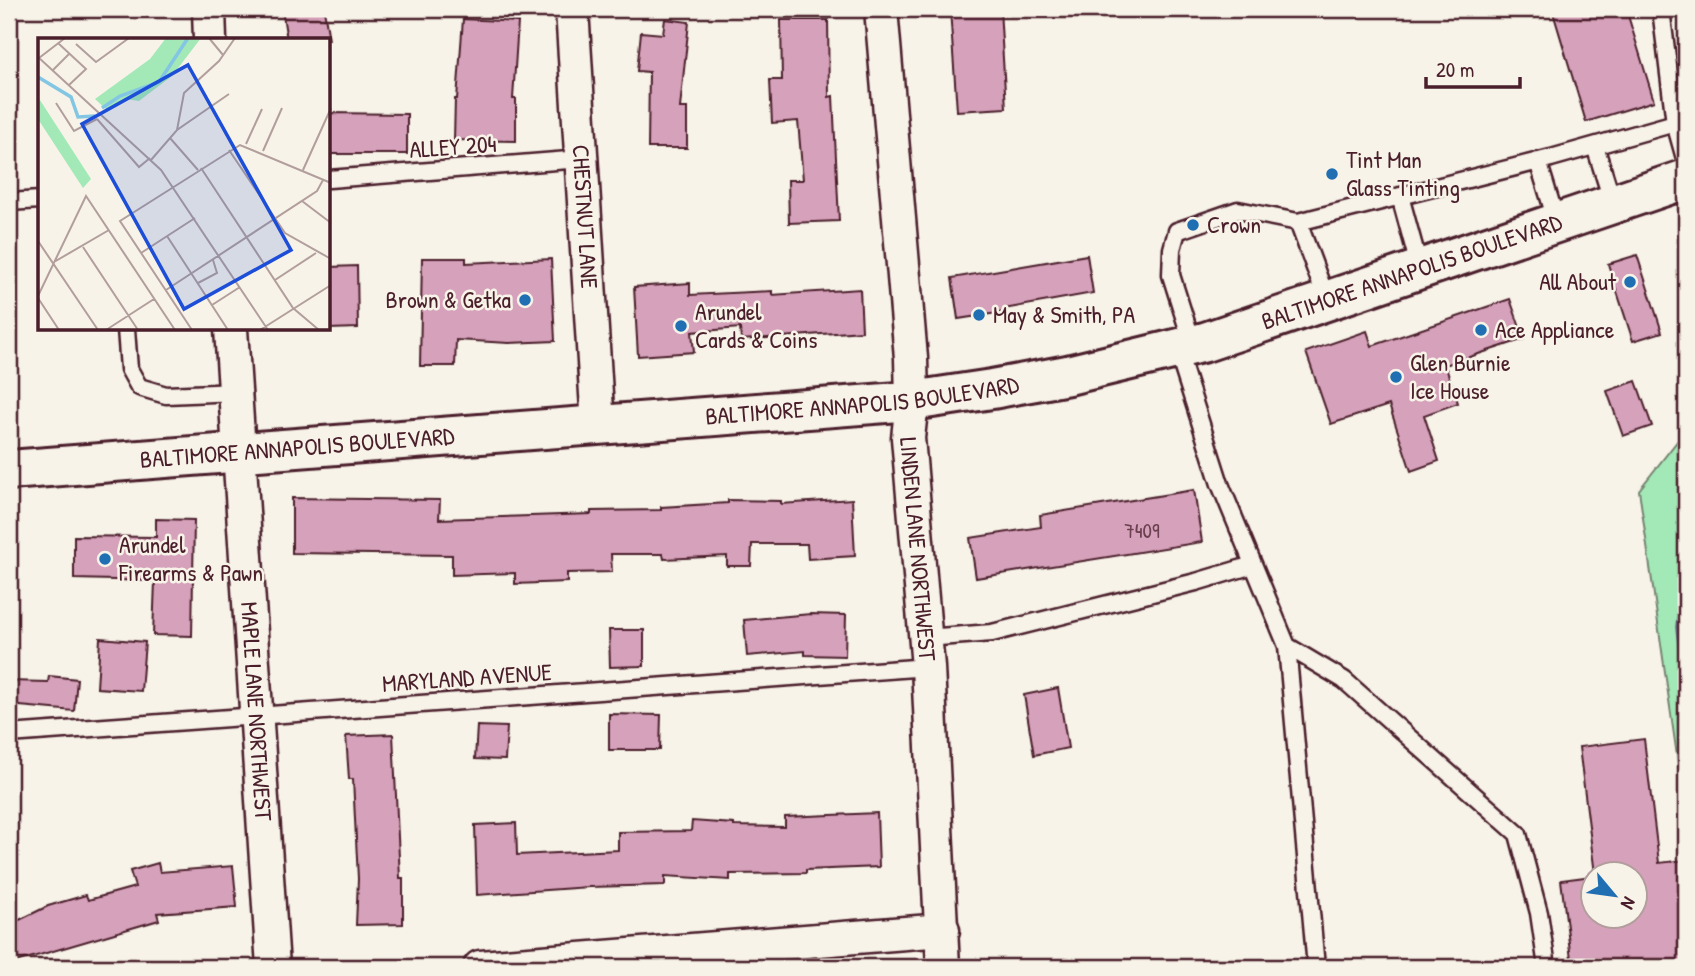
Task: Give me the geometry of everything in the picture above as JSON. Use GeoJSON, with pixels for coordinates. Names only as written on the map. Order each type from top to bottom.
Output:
{"type":"FeatureCollection","features":[{"type":"Feature","properties":{"kind":"main road","name":"BALTIMORE ANNAPOLIS BOULEVARD"},"geometry":{"type":"LineString","coordinates":[[9,471],[912,401],[1056,377],[1185,347],[1686,179]]}},
{"type":"Feature","properties":{"kind":"street"},"geometry":{"type":"LineString","coordinates":[[209,9],[210,38]]}},
{"type":"Feature","properties":{"kind":"street","name":"CHESTNUT LANE"},"geometry":{"type":"LineString","coordinates":[[572,9],[598,426]]}},
{"type":"Feature","properties":{"kind":"street","name":"LINDEN LANE NORTHWEST"},"geometry":{"type":"LineString","coordinates":[[881,9],[911,358],[912,401],[908,438],[926,653],[943,967]]}},
{"type":"Feature","properties":{"kind":"street","name":"MAPLE LANE NORTHWEST"},"geometry":{"type":"LineString","coordinates":[[231,331],[273,967]]}},
{"type":"Feature","properties":{"kind":"street"},"geometry":{"type":"LineString","coordinates":[[480,967],[943,930]]}},
{"type":"Feature","properties":{"kind":"lane"},"geometry":{"type":"LineString","coordinates":[[1661,9],[1675,123],[1686,162]]}},
{"type":"Feature","properties":{"kind":"lane"},"geometry":{"type":"LineString","coordinates":[[1316,967],[1287,646],[1220,484],[1185,347],[1171,275],[1172,249],[1177,231],[1238,210],[1298,222],[1538,162],[1675,123]]}},
{"type":"Feature","properties":{"kind":"lane"},"geometry":{"type":"LineString","coordinates":[[1595,146],[1613,204]]}},
{"type":"Feature","properties":{"kind":"lane","name":"ALLEY 204"},"geometry":{"type":"LineString","coordinates":[[331,179],[582,159]]}},
{"type":"Feature","properties":{"kind":"lane"},"geometry":{"type":"LineString","coordinates":[[1538,162],[1557,223]]}},
{"type":"Feature","properties":{"kind":"lane"},"geometry":{"type":"LineString","coordinates":[[1400,196],[1420,269]]}},
{"type":"Feature","properties":{"kind":"lane"},"geometry":{"type":"LineString","coordinates":[[9,202],[38,200]]}},
{"type":"Feature","properties":{"kind":"lane"},"geometry":{"type":"LineString","coordinates":[[1298,222],[1327,300]]}},
{"type":"Feature","properties":{"kind":"lane"},"geometry":{"type":"LineString","coordinates":[[126,331],[129,369],[139,387],[166,395],[237,392]]}},
{"type":"Feature","properties":{"kind":"lane","name":"MARYLAND AVENUE"},"geometry":{"type":"LineString","coordinates":[[9,734],[255,716],[926,653],[992,633],[1253,565]]}},
{"type":"Feature","properties":{"kind":"lane"},"geometry":{"type":"LineString","coordinates":[[1287,646],[1344,680],[1518,834],[1539,913],[1547,967]]}},
{"type":"Feature","properties":{"kind":"green space"},"geometry":{"type":"Polygon","coordinates":[[[1686,430],[1686,819],[1639,490],[1686,430]]]}},
{"type":"Feature","properties":{"kind":"building"},"geometry":{"type":"Polygon","coordinates":[[[282,9],[324,9],[329,38],[287,38],[282,9]]]}},
{"type":"Feature","properties":{"kind":"building"},"geometry":{"type":"Polygon","coordinates":[[[950,9],[1000,9],[1006,108],[957,111],[950,9]]]}},
{"type":"Feature","properties":{"kind":"building"},"geometry":{"type":"Polygon","coordinates":[[[1552,9],[1626,9],[1654,101],[1586,122],[1552,9]]]}},
{"type":"Feature","properties":{"kind":"building"},"geometry":{"type":"Polygon","coordinates":[[[463,19],[518,22],[513,99],[516,99],[516,141],[454,140],[463,19]]]}},
{"type":"Feature","properties":{"kind":"building"},"geometry":{"type":"Polygon","coordinates":[[[665,19],[689,22],[680,108],[687,108],[687,148],[648,148],[649,72],[637,71],[641,32],[663,34],[665,19]]]}},
{"type":"Feature","properties":{"kind":"building"},"geometry":{"type":"Polygon","coordinates":[[[781,20],[828,20],[829,97],[833,96],[839,221],[789,223],[788,180],[803,180],[798,121],[772,123],[770,80],[782,80],[781,20]]]}},
{"type":"Feature","properties":{"kind":"building"},"geometry":{"type":"Polygon","coordinates":[[[331,113],[407,114],[407,154],[331,154],[331,113]]]}},
{"type":"Feature","properties":{"kind":"building"},"geometry":{"type":"Polygon","coordinates":[[[1087,255],[1093,293],[958,319],[952,278],[1087,255]]]}},
{"type":"Feature","properties":{"kind":"building"},"geometry":{"type":"Polygon","coordinates":[[[1637,255],[1662,332],[1633,341],[1608,264],[1637,255]]]}},
{"type":"Feature","properties":{"kind":"building"},"geometry":{"type":"Polygon","coordinates":[[[422,258],[466,258],[466,263],[551,259],[555,341],[509,343],[456,340],[455,366],[420,366],[422,258]]]}},
{"type":"Feature","properties":{"kind":"building"},"geometry":{"type":"Polygon","coordinates":[[[357,266],[358,328],[331,329],[331,267],[357,266]]]}},
{"type":"Feature","properties":{"kind":"building"},"geometry":{"type":"Polygon","coordinates":[[[690,283],[690,295],[772,291],[772,295],[860,289],[862,331],[741,340],[740,328],[692,332],[694,352],[638,356],[634,287],[690,283]]]}},
{"type":"Feature","properties":{"kind":"building"},"geometry":{"type":"Polygon","coordinates":[[[1510,299],[1524,339],[1445,365],[1458,403],[1424,415],[1439,461],[1411,471],[1389,405],[1331,424],[1306,352],[1367,331],[1372,346],[1510,299]]]}},
{"type":"Feature","properties":{"kind":"building"},"geometry":{"type":"Polygon","coordinates":[[[1636,381],[1652,426],[1623,436],[1607,391],[1636,381]]]}},
{"type":"Feature","properties":{"kind":"building"},"geometry":{"type":"Polygon","coordinates":[[[1194,490],[1202,542],[976,578],[970,538],[1041,527],[1040,515],[1194,490]]]}},
{"type":"Feature","properties":{"kind":"building"},"geometry":{"type":"Polygon","coordinates":[[[292,498],[440,500],[439,519],[661,510],[661,507],[728,503],[728,500],[781,501],[781,504],[852,499],[855,556],[808,559],[807,544],[752,544],[751,566],[727,566],[727,556],[664,559],[663,554],[611,554],[612,572],[567,573],[567,582],[515,584],[515,573],[452,575],[452,555],[292,553],[292,498]]]}},
{"type":"Feature","properties":{"kind":"building"},"geometry":{"type":"Polygon","coordinates":[[[156,519],[194,520],[192,636],[153,635],[155,581],[74,579],[74,536],[156,537],[156,519]]]}},
{"type":"Feature","properties":{"kind":"building"},"geometry":{"type":"Polygon","coordinates":[[[811,614],[846,615],[845,656],[805,655],[805,651],[747,656],[744,620],[811,614]]]}},
{"type":"Feature","properties":{"kind":"building"},"geometry":{"type":"Polygon","coordinates":[[[609,630],[644,630],[644,666],[610,667],[609,630]]]}},
{"type":"Feature","properties":{"kind":"building"},"geometry":{"type":"Polygon","coordinates":[[[100,638],[145,642],[141,691],[97,688],[100,638]]]}},
{"type":"Feature","properties":{"kind":"building"},"geometry":{"type":"Polygon","coordinates":[[[49,676],[77,679],[74,711],[9,705],[9,681],[48,682],[49,676]]]}},
{"type":"Feature","properties":{"kind":"building"},"geometry":{"type":"Polygon","coordinates":[[[1058,688],[1068,748],[1034,755],[1024,695],[1058,688]]]}},
{"type":"Feature","properties":{"kind":"building"},"geometry":{"type":"Polygon","coordinates":[[[609,714],[661,715],[660,750],[609,750],[609,714]]]}},
{"type":"Feature","properties":{"kind":"building"},"geometry":{"type":"Polygon","coordinates":[[[477,726],[507,727],[505,760],[475,759],[477,726]]]}},
{"type":"Feature","properties":{"kind":"building"},"geometry":{"type":"Polygon","coordinates":[[[393,734],[400,878],[403,878],[403,924],[356,925],[358,879],[353,779],[349,779],[346,736],[393,734]]]}},
{"type":"Feature","properties":{"kind":"building"},"geometry":{"type":"Polygon","coordinates":[[[1644,739],[1659,863],[1686,860],[1686,967],[1644,967],[1644,960],[1572,967],[1561,880],[1580,878],[1580,930],[1650,930],[1650,860],[1593,860],[1579,747],[1644,739]]]}},
{"type":"Feature","properties":{"kind":"building"},"geometry":{"type":"Polygon","coordinates":[[[877,813],[879,867],[806,870],[806,873],[730,874],[730,880],[665,876],[665,885],[477,895],[475,825],[516,823],[517,855],[618,850],[618,832],[691,831],[692,821],[734,826],[785,827],[785,817],[877,813]]]}},
{"type":"Feature","properties":{"kind":"building"},"geometry":{"type":"Polygon","coordinates":[[[158,863],[160,872],[233,866],[237,907],[157,913],[159,920],[9,964],[9,925],[48,906],[86,895],[88,900],[135,887],[130,871],[158,863]]]}},
{"type":"Feature","properties":{"kind":"waterway"},"geometry":{"type":"LineString","coordinates":[[1686,586],[1680,627],[1686,669]]}},
{"type":"Feature","properties":{"kind":"place","name":"Tint Man Glass Tinting"},"geometry":{"type":"Point","coordinates":[1332,174]}},
{"type":"Feature","properties":{"kind":"place","name":"Crown"},"geometry":{"type":"Point","coordinates":[1193,225]}},
{"type":"Feature","properties":{"kind":"place","name":"All About"},"geometry":{"type":"Point","coordinates":[1630,282]}},
{"type":"Feature","properties":{"kind":"place","name":"Brown & Getka"},"geometry":{"type":"Point","coordinates":[525,300]}},
{"type":"Feature","properties":{"kind":"place","name":"May & Smith, PA"},"geometry":{"type":"Point","coordinates":[979,315]}},
{"type":"Feature","properties":{"kind":"place","name":"Arundel Cards & Coins"},"geometry":{"type":"Point","coordinates":[681,326]}},
{"type":"Feature","properties":{"kind":"place","name":"Ace Appliance"},"geometry":{"type":"Point","coordinates":[1481,330]}},
{"type":"Feature","properties":{"kind":"place","name":"Glen Burnie Ice House"},"geometry":{"type":"Point","coordinates":[1396,377]}},
{"type":"Feature","properties":{"kind":"place","name":"Arundel Firearms & Pawn"},"geometry":{"type":"Point","coordinates":[105,559]}}]}
